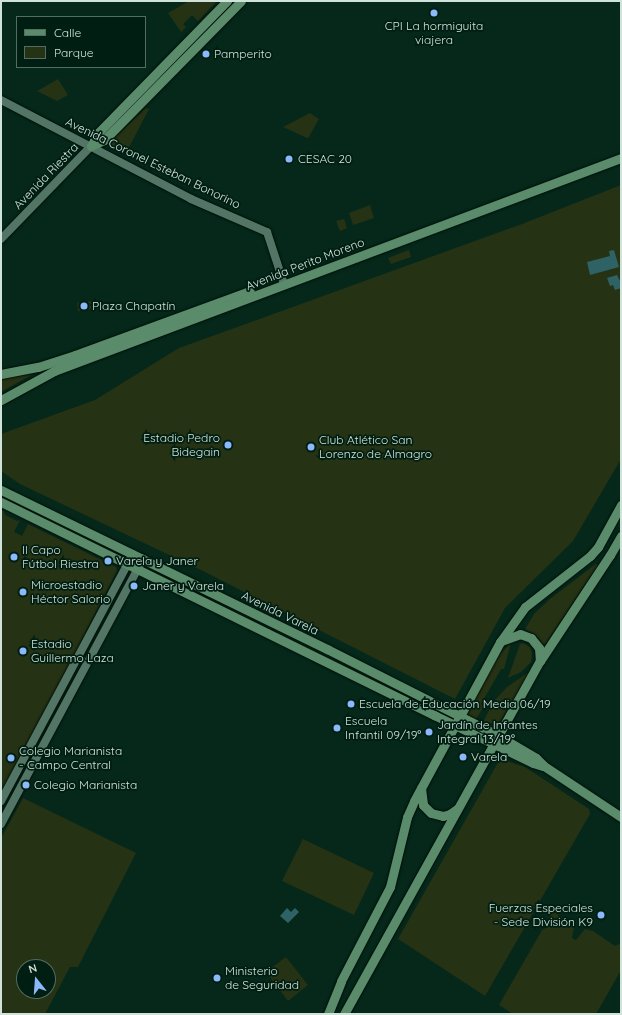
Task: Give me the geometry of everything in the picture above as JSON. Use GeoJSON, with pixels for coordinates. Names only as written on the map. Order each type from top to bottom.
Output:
{"type":"FeatureCollection","features":[{"type":"Feature","properties":{"kind":"main road","name":"Avenida Riestra"},"geometry":{"type":"LineString","coordinates":[[91,146],[98,133],[233,3]]}},
{"type":"Feature","properties":{"kind":"main road","name":"Avenida Perito Moreno"},"geometry":{"type":"LineString","coordinates":[[1,400],[54,371],[621,153]]}},
{"type":"Feature","properties":{"kind":"main road","name":"Avenida Perito Moreno"},"geometry":{"type":"LineString","coordinates":[[1,374],[38,367],[81,353],[283,282],[621,158]]}},
{"type":"Feature","properties":{"kind":"main road","name":"Avenida Varela"},"geometry":{"type":"LineString","coordinates":[[1,490],[257,615],[459,717],[533,763],[544,766],[621,817]]}},
{"type":"Feature","properties":{"kind":"main road","name":"Avenida Varela"},"geometry":{"type":"LineString","coordinates":[[1,502],[454,725],[497,740]]}},
{"type":"Feature","properties":{"kind":"main road"},"geometry":{"type":"LineString","coordinates":[[328,1014],[342,981],[390,887],[407,817],[421,787],[500,642],[525,607],[590,556],[598,547],[621,505]]}},
{"type":"Feature","properties":{"kind":"main road"},"geometry":{"type":"LineString","coordinates":[[344,1014],[540,661],[621,536]]}},
{"type":"Feature","properties":{"kind":"main road"},"geometry":{"type":"LineString","coordinates":[[251,626],[257,615]]}},
{"type":"Feature","properties":{"kind":"main road"},"geometry":{"type":"LineString","coordinates":[[500,642],[516,635],[526,635],[538,645],[540,661]]}},
{"type":"Feature","properties":{"kind":"main road"},"geometry":{"type":"LineString","coordinates":[[421,787],[423,805],[431,813],[443,816],[450,814],[460,805]]}},
{"type":"Feature","properties":{"kind":"street","name":"Avenida Coronel Esteban Bonorino"},"geometry":{"type":"LineString","coordinates":[[1,100],[191,199],[267,232],[283,282]]}},
{"type":"Feature","properties":{"kind":"street","name":"Avenida Riestra"},"geometry":{"type":"LineString","coordinates":[[1,239],[91,146]]}},
{"type":"Feature","properties":{"kind":"street"},"geometry":{"type":"LineString","coordinates":[[1,801],[133,554]]}},
{"type":"Feature","properties":{"kind":"street"},"geometry":{"type":"LineString","coordinates":[[1,824],[143,560]]}},
{"type":"Feature","properties":{"kind":"street"},"geometry":{"type":"LineString","coordinates":[[44,723],[46,730],[52,731]]}},
{"type":"Feature","properties":{"kind":"green space"},"geometry":{"type":"Polygon","coordinates":[[[189,1],[217,1],[198,21],[192,15],[183,24],[186,27],[181,32],[168,13],[189,1]]]}},
{"type":"Feature","properties":{"kind":"green space"},"geometry":{"type":"Polygon","coordinates":[[[58,79],[68,95],[57,101],[37,91],[58,79]]]}},
{"type":"Feature","properties":{"kind":"green space"},"geometry":{"type":"Polygon","coordinates":[[[146,108],[149,109],[126,153],[108,144],[146,108]]]}},
{"type":"Feature","properties":{"kind":"green space"},"geometry":{"type":"Polygon","coordinates":[[[310,113],[319,119],[309,137],[307,138],[283,127],[310,113]]]}},
{"type":"Feature","properties":{"kind":"green space","name":"Club Atlético San Lorenzo de Almagro"},"geometry":{"type":"Polygon","coordinates":[[[621,185],[621,459],[573,541],[505,608],[455,699],[205,572],[20,484],[1,471],[1,434],[95,400],[179,348],[522,224],[621,185]]]}},
{"type":"Feature","properties":{"kind":"green space"},"geometry":{"type":"Polygon","coordinates":[[[370,205],[374,218],[353,225],[349,213],[370,205]]]}},
{"type":"Feature","properties":{"kind":"green space"},"geometry":{"type":"Polygon","coordinates":[[[344,219],[347,228],[340,231],[336,221],[344,219]]]}},
{"type":"Feature","properties":{"kind":"green space"},"geometry":{"type":"Polygon","coordinates":[[[409,250],[411,257],[391,264],[388,258],[409,250]]]}},
{"type":"Feature","properties":{"kind":"green space","name":"Plaza Chapatín"},"geometry":{"type":"Polygon","coordinates":[[[91,301],[92,309],[78,311],[77,303],[91,301]]]}},
{"type":"Feature","properties":{"kind":"green space"},"geometry":{"type":"Polygon","coordinates":[[[33,374],[1,392],[1,379],[33,374]]]}},
{"type":"Feature","properties":{"kind":"green space"},"geometry":{"type":"Polygon","coordinates":[[[1,510],[4,511],[5,515],[17,521],[20,520],[14,532],[22,536],[28,524],[116,567],[117,571],[39,723],[1,793],[1,510]]]}},
{"type":"Feature","properties":{"kind":"green space"},"geometry":{"type":"Polygon","coordinates":[[[596,564],[598,565],[545,644],[543,644],[536,635],[525,629],[534,614],[551,598],[596,564]]]}},
{"type":"Feature","properties":{"kind":"green space"},"geometry":{"type":"Polygon","coordinates":[[[511,643],[504,669],[501,669],[481,704],[484,706],[476,719],[465,713],[500,654],[511,643]]]}},
{"type":"Feature","properties":{"kind":"green space"},"geometry":{"type":"Polygon","coordinates":[[[523,643],[530,647],[532,654],[531,662],[521,672],[508,678],[520,644],[523,643]]]}},
{"type":"Feature","properties":{"kind":"green space"},"geometry":{"type":"Polygon","coordinates":[[[529,672],[496,729],[483,722],[494,701],[507,687],[529,672]]]}},
{"type":"Feature","properties":{"kind":"green space"},"geometry":{"type":"Polygon","coordinates":[[[500,759],[525,767],[589,809],[590,814],[485,996],[398,939],[500,759]]]}},
{"type":"Feature","properties":{"kind":"green space"},"geometry":{"type":"Polygon","coordinates":[[[23,798],[136,853],[78,967],[70,967],[56,993],[56,959],[16,959],[16,999],[53,999],[45,1014],[1,1014],[1,838],[23,798]]]}},
{"type":"Feature","properties":{"kind":"green space"},"geometry":{"type":"Polygon","coordinates":[[[303,839],[374,873],[354,915],[282,881],[303,839]]]}},
{"type":"Feature","properties":{"kind":"green space"},"geometry":{"type":"Polygon","coordinates":[[[553,911],[574,927],[572,938],[576,940],[585,929],[593,931],[615,946],[621,943],[621,970],[596,1014],[513,1014],[499,1005],[553,911]]]}},
{"type":"Feature","properties":{"kind":"green space"},"geometry":{"type":"Polygon","coordinates":[[[286,957],[308,985],[288,1001],[266,972],[286,957]]]}},
{"type":"Feature","properties":{"kind":"water"},"geometry":{"type":"Polygon","coordinates":[[[614,250],[619,267],[590,275],[587,262],[610,256],[609,251],[614,250]]]}},
{"type":"Feature","properties":{"kind":"water"},"geometry":{"type":"Polygon","coordinates":[[[617,275],[621,283],[621,288],[615,290],[613,285],[610,286],[607,278],[617,275]]]}},
{"type":"Feature","properties":{"kind":"water"},"geometry":{"type":"Polygon","coordinates":[[[287,908],[291,912],[295,908],[299,912],[288,923],[280,916],[287,908]]]}},
{"type":"Feature","properties":{"kind":"place","name":"CPI La hormiguita viajera"},"geometry":{"type":"Point","coordinates":[434,13]}},
{"type":"Feature","properties":{"kind":"place","name":"Pamperito"},"geometry":{"type":"Point","coordinates":[206,54]}},
{"type":"Feature","properties":{"kind":"place","name":"CESAC 20"},"geometry":{"type":"Point","coordinates":[289,159]}},
{"type":"Feature","properties":{"kind":"place","name":"Plaza Chapatín"},"geometry":{"type":"Point","coordinates":[84,306]}},
{"type":"Feature","properties":{"kind":"place","name":"Estadio Pedro Bidegain"},"geometry":{"type":"Point","coordinates":[228,445]}},
{"type":"Feature","properties":{"kind":"place","name":"Club Atlético San Lorenzo de Almagro"},"geometry":{"type":"Point","coordinates":[311,447]}},
{"type":"Feature","properties":{"kind":"place","name":"Il Capo Fútbol Riestra"},"geometry":{"type":"Point","coordinates":[14,557]}},
{"type":"Feature","properties":{"kind":"place","name":"Varela y Janer"},"geometry":{"type":"Point","coordinates":[108,561]}},
{"type":"Feature","properties":{"kind":"place","name":"Janer y Varela"},"geometry":{"type":"Point","coordinates":[134,586]}},
{"type":"Feature","properties":{"kind":"place","name":"Microestadio Héctor Salorio"},"geometry":{"type":"Point","coordinates":[23,592]}},
{"type":"Feature","properties":{"kind":"place","name":"Estadio Guillermo Laza"},"geometry":{"type":"Point","coordinates":[23,651]}},
{"type":"Feature","properties":{"kind":"place","name":"Escuela de Educación Media 06/19"},"geometry":{"type":"Point","coordinates":[351,704]}},
{"type":"Feature","properties":{"kind":"place","name":"Escuela Infantil 09/19°"},"geometry":{"type":"Point","coordinates":[337,728]}},
{"type":"Feature","properties":{"kind":"place","name":"Jardín de Infantes Integral 13/19°"},"geometry":{"type":"Point","coordinates":[429,732]}},
{"type":"Feature","properties":{"kind":"place","name":"Varela"},"geometry":{"type":"Point","coordinates":[463,757]}},
{"type":"Feature","properties":{"kind":"place","name":"Colegio Marianista - Campo Central"},"geometry":{"type":"Point","coordinates":[11,758]}},
{"type":"Feature","properties":{"kind":"place","name":"Colegio Marianista"},"geometry":{"type":"Point","coordinates":[26,785]}},
{"type":"Feature","properties":{"kind":"place","name":"Fuerzas Especiales - Sede División K9"},"geometry":{"type":"Point","coordinates":[601,915]}},
{"type":"Feature","properties":{"kind":"place","name":"Ministerio de Seguridad"},"geometry":{"type":"Point","coordinates":[217,978]}}]}
